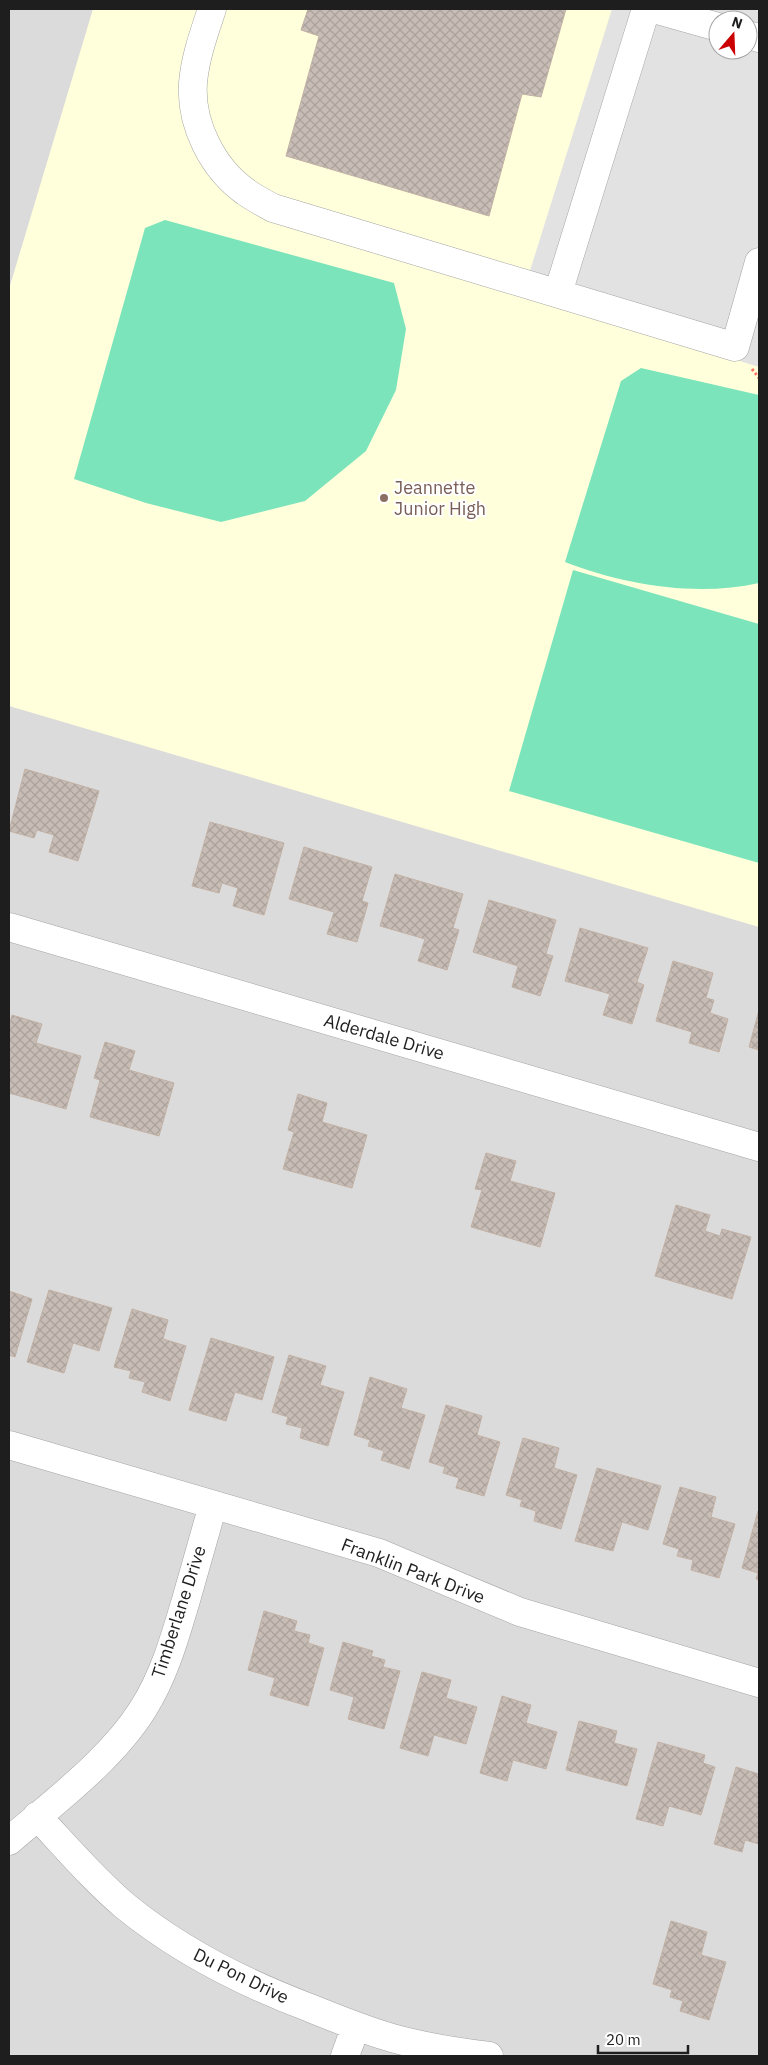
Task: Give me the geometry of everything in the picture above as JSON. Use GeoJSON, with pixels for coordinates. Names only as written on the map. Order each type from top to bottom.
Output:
{"type":"FeatureCollection","features":[{"type":"Feature","properties":{"kind":"street"},"geometry":{"type":"LineString","coordinates":[[212,9],[197,60],[193,84],[194,106],[200,130],[210,152],[224,171],[245,192],[273,208],[735,347],[759,262]]}},
{"type":"Feature","properties":{"kind":"street"},"geometry":{"type":"LineString","coordinates":[[558,293],[646,9]]}},
{"type":"Feature","properties":{"kind":"street"},"geometry":{"type":"LineString","coordinates":[[654,9],[708,24]]}},
{"type":"Feature","properties":{"kind":"street","name":"Alderdale Drive"},"geometry":{"type":"LineString","coordinates":[[9,927],[759,1147]]}},
{"type":"Feature","properties":{"kind":"street","name":"Franklin Park Drive"},"geometry":{"type":"LineString","coordinates":[[9,1445],[378,1553],[520,1612],[759,1683]]}},
{"type":"Feature","properties":{"kind":"street","name":"Timberlane Drive"},"geometry":{"type":"LineString","coordinates":[[9,1842],[93,1767],[120,1739],[143,1709],[162,1673],[214,1505]]}},
{"type":"Feature","properties":{"kind":"street","name":"Du Pon Drive"},"geometry":{"type":"LineString","coordinates":[[37,1816],[88,1872],[119,1900],[180,1946],[239,1978],[356,2026],[420,2045],[489,2056]]}},
{"type":"Feature","properties":{"kind":"street"},"geometry":{"type":"LineString","coordinates":[[345,2056],[356,2026]]}},
{"type":"Feature","properties":{"kind":"shaded area"},"geometry":{"type":"Polygon","coordinates":[[[9,9],[759,9],[759,2056],[9,2056],[9,9]]]}},
{"type":"Feature","properties":{"kind":"shaded area","name":"Jeannette Junior High"},"geometry":{"type":"Polygon","coordinates":[[[93,9],[759,9],[759,927],[9,706],[9,289],[93,9]]]}},
{"type":"Feature","properties":{"kind":"shaded area"},"geometry":{"type":"Polygon","coordinates":[[[612,9],[756,10],[708,10],[708,60],[758,60],[759,11],[759,367],[523,293],[612,9]]]}},
{"type":"Feature","properties":{"kind":"green space"},"geometry":{"type":"Polygon","coordinates":[[[165,220],[394,283],[406,329],[396,390],[366,451],[305,501],[221,522],[146,503],[74,479],[145,228],[165,220]]]}},
{"type":"Feature","properties":{"kind":"green space"},"geometry":{"type":"Polygon","coordinates":[[[641,368],[759,395],[759,583],[711,589],[686,589],[611,577],[565,562],[621,381],[641,368]]]}},
{"type":"Feature","properties":{"kind":"green space"},"geometry":{"type":"Polygon","coordinates":[[[573,570],[759,624],[759,863],[509,791],[573,570]]]}},
{"type":"Feature","properties":{"kind":"building"},"geometry":{"type":"Polygon","coordinates":[[[308,9],[566,9],[541,97],[522,94],[489,216],[286,156],[319,36],[301,30],[308,9]]]}},
{"type":"Feature","properties":{"kind":"building"},"geometry":{"type":"Polygon","coordinates":[[[25,769],[99,791],[78,861],[49,852],[54,835],[37,830],[34,838],[9,831],[25,769]]]}},
{"type":"Feature","properties":{"kind":"building"},"geometry":{"type":"Polygon","coordinates":[[[210,822],[284,843],[264,915],[233,906],[238,888],[222,883],[219,893],[192,886],[210,822]]]}},
{"type":"Feature","properties":{"kind":"building"},"geometry":{"type":"Polygon","coordinates":[[[304,847],[372,867],[362,901],[368,903],[357,942],[327,934],[334,912],[289,899],[304,847]]]}},
{"type":"Feature","properties":{"kind":"building"},"geometry":{"type":"Polygon","coordinates":[[[395,874],[463,894],[453,928],[459,930],[447,970],[418,961],[425,939],[380,926],[395,874]]]}},
{"type":"Feature","properties":{"kind":"building"},"geometry":{"type":"Polygon","coordinates":[[[489,900],[556,920],[546,954],[553,956],[540,996],[512,987],[518,966],[473,952],[489,900]]]}},
{"type":"Feature","properties":{"kind":"building"},"geometry":{"type":"Polygon","coordinates":[[[580,928],[648,948],[637,982],[644,985],[632,1024],[603,1015],[610,994],[565,981],[580,928]]]}},
{"type":"Feature","properties":{"kind":"building"},"geometry":{"type":"Polygon","coordinates":[[[673,961],[713,973],[706,998],[714,1000],[710,1013],[728,1019],[719,1052],[689,1043],[692,1032],[656,1021],[673,961]]]}},
{"type":"Feature","properties":{"kind":"building"},"geometry":{"type":"Polygon","coordinates":[[[759,1010],[759,1050],[749,1047],[759,1010]]]}},
{"type":"Feature","properties":{"kind":"building"},"geometry":{"type":"Polygon","coordinates":[[[12,1015],[42,1024],[36,1043],[81,1056],[66,1109],[9,1093],[9,1026],[12,1015]]]}},
{"type":"Feature","properties":{"kind":"building"},"geometry":{"type":"Polygon","coordinates":[[[105,1042],[135,1051],[129,1070],[174,1083],[159,1136],[90,1117],[100,1080],[94,1078],[105,1042]]]}},
{"type":"Feature","properties":{"kind":"building"},"geometry":{"type":"Polygon","coordinates":[[[298,1094],[327,1103],[322,1122],[367,1135],[352,1188],[283,1169],[294,1132],[288,1130],[298,1094]]]}},
{"type":"Feature","properties":{"kind":"building"},"geometry":{"type":"Polygon","coordinates":[[[486,1153],[516,1161],[510,1181],[555,1193],[540,1247],[471,1227],[482,1190],[475,1189],[486,1153]]]}},
{"type":"Feature","properties":{"kind":"building"},"geometry":{"type":"Polygon","coordinates":[[[676,1205],[710,1215],[705,1231],[720,1236],[722,1229],[751,1237],[732,1299],[655,1276],[676,1205]]]}},
{"type":"Feature","properties":{"kind":"building"},"geometry":{"type":"Polygon","coordinates":[[[49,1290],[112,1308],[99,1351],[73,1343],[64,1373],[27,1362],[49,1290]]]}},
{"type":"Feature","properties":{"kind":"building"},"geometry":{"type":"Polygon","coordinates":[[[9,1291],[32,1299],[15,1357],[9,1355],[9,1291]]]}},
{"type":"Feature","properties":{"kind":"building"},"geometry":{"type":"Polygon","coordinates":[[[132,1309],[168,1320],[163,1339],[186,1346],[170,1401],[142,1392],[145,1382],[129,1378],[131,1371],[114,1367],[132,1309]]]}},
{"type":"Feature","properties":{"kind":"building"},"geometry":{"type":"Polygon","coordinates":[[[211,1338],[274,1357],[262,1400],[235,1392],[226,1421],[189,1410],[211,1338]]]}},
{"type":"Feature","properties":{"kind":"building"},"geometry":{"type":"Polygon","coordinates":[[[289,1355],[326,1366],[320,1385],[344,1392],[328,1446],[300,1438],[302,1428],[286,1424],[288,1417],[272,1412],[289,1355]]]}},
{"type":"Feature","properties":{"kind":"building"},"geometry":{"type":"Polygon","coordinates":[[[370,1377],[407,1389],[401,1408],[425,1415],[409,1469],[381,1460],[384,1451],[368,1446],[370,1440],[354,1435],[370,1377]]]}},
{"type":"Feature","properties":{"kind":"building"},"geometry":{"type":"Polygon","coordinates":[[[446,1405],[482,1416],[477,1435],[500,1442],[484,1496],[456,1488],[459,1478],[443,1473],[445,1467],[429,1462],[446,1405]]]}},
{"type":"Feature","properties":{"kind":"building"},"geometry":{"type":"Polygon","coordinates":[[[523,1438],[559,1448],[554,1468],[577,1475],[561,1529],[534,1521],[536,1511],[520,1506],[522,1500],[506,1495],[523,1438]]]}},
{"type":"Feature","properties":{"kind":"building"},"geometry":{"type":"Polygon","coordinates":[[[597,1468],[661,1486],[648,1530],[622,1522],[613,1551],[575,1541],[597,1468]]]}},
{"type":"Feature","properties":{"kind":"building"},"geometry":{"type":"Polygon","coordinates":[[[680,1487],[716,1497],[711,1517],[735,1524],[719,1578],[691,1570],[693,1560],[677,1556],[679,1549],[663,1544],[680,1487]]]}},
{"type":"Feature","properties":{"kind":"building"},"geometry":{"type":"Polygon","coordinates":[[[758,1511],[759,1580],[756,1579],[758,1573],[742,1568],[758,1511]]]}},
{"type":"Feature","properties":{"kind":"building"},"geometry":{"type":"Polygon","coordinates":[[[264,1611],[297,1621],[294,1631],[310,1635],[308,1643],[324,1648],[308,1706],[270,1695],[275,1678],[248,1670],[264,1611]]]}},
{"type":"Feature","properties":{"kind":"building"},"geometry":{"type":"Polygon","coordinates":[[[343,1642],[373,1651],[371,1656],[385,1660],[383,1667],[400,1671],[384,1729],[348,1719],[354,1697],[330,1690],[343,1642]]]}},
{"type":"Feature","properties":{"kind":"building"},"geometry":{"type":"Polygon","coordinates":[[[422,1672],[451,1680],[446,1698],[477,1707],[466,1744],[434,1735],[428,1756],[400,1748],[422,1672]]]}},
{"type":"Feature","properties":{"kind":"building"},"geometry":{"type":"Polygon","coordinates":[[[502,1696],[531,1705],[526,1723],[557,1732],[546,1769],[513,1760],[507,1781],[480,1773],[502,1696]]]}},
{"type":"Feature","properties":{"kind":"building"},"geometry":{"type":"Polygon","coordinates":[[[579,1721],[617,1731],[614,1743],[637,1749],[627,1786],[566,1770],[579,1721]]]}},
{"type":"Feature","properties":{"kind":"building"},"geometry":{"type":"Polygon","coordinates":[[[658,1742],[705,1755],[703,1763],[715,1767],[701,1815],[669,1806],[663,1826],[636,1819],[658,1742]]]}},
{"type":"Feature","properties":{"kind":"building"},"geometry":{"type":"Polygon","coordinates":[[[736,1767],[759,1774],[759,1844],[745,1840],[742,1852],[714,1844],[736,1767]]]}},
{"type":"Feature","properties":{"kind":"building"},"geometry":{"type":"Polygon","coordinates":[[[671,1921],[707,1932],[701,1955],[726,1962],[709,2020],[680,2011],[683,2001],[670,1997],[672,1990],[653,1984],[671,1921]]]}},
{"type":"Feature","properties":{"kind":"place","name":"Jeannette Junior High"},"geometry":{"type":"Point","coordinates":[384,498]}}]}
